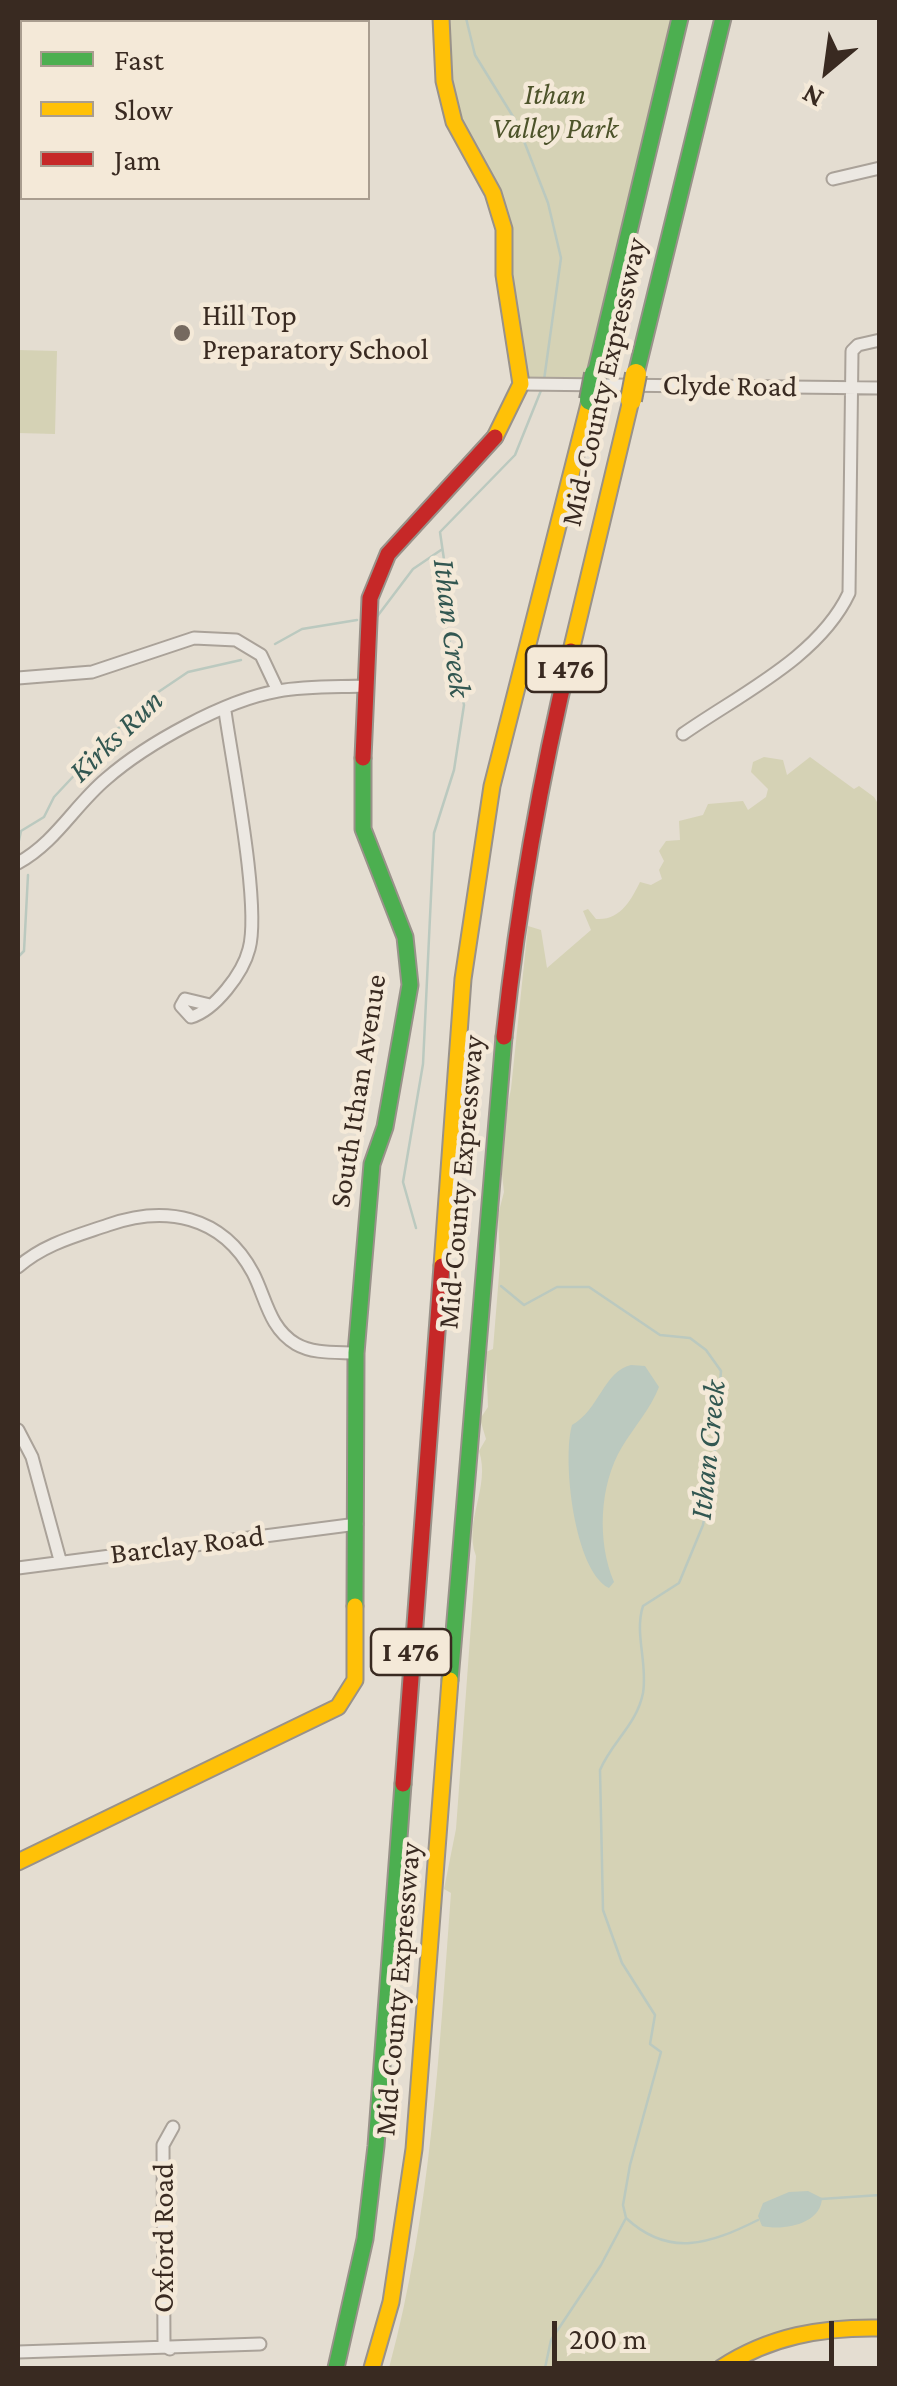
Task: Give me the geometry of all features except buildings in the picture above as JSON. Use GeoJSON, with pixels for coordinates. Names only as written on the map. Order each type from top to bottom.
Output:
{"type":"FeatureCollection","features":[{"type":"Feature","properties":{"kind":"main road"},"geometry":{"type":"LineString","coordinates":[[441,18],[444,80],[454,122],[492,194],[504,229],[504,275],[536,384]]}},
{"type":"Feature","properties":{"kind":"main road","name":"Mid-County Expressway"},"geometry":{"type":"LineString","coordinates":[[336,2368],[365,2239],[376,2146],[466,964],[492,786],[590,400],[680,18]]}},
{"type":"Feature","properties":{"kind":"main road","name":"Mid-County Expressway"},"geometry":{"type":"LineString","coordinates":[[372,2368],[391,2302],[414,2148],[487,1208],[514,941],[541,776],[723,18]]}},
{"type":"Feature","properties":{"kind":"main road","name":"South Ithan Avenue"},"geometry":{"type":"LineString","coordinates":[[18,1862],[338,1707],[356,1680],[356,1353],[372,1164],[385,1127],[410,985],[405,937],[362,829],[363,686],[377,574],[440,492],[501,431],[536,384]]}},
{"type":"Feature","properties":{"kind":"main road"},"geometry":{"type":"LineString","coordinates":[[721,2368],[768,2344],[810,2331],[880,2328]]}},
{"type":"Feature","properties":{"kind":"street"},"geometry":{"type":"LineString","coordinates":[[832,179],[880,168]]}},
{"type":"Feature","properties":{"kind":"street"},"geometry":{"type":"LineString","coordinates":[[683,734],[815,642],[836,622],[849,593],[852,352],[858,345],[880,340]]}},
{"type":"Feature","properties":{"kind":"street","name":"Clyde Road"},"geometry":{"type":"LineString","coordinates":[[536,384],[880,388]]}},
{"type":"Feature","properties":{"kind":"street"},"geometry":{"type":"LineString","coordinates":[[18,678],[92,672],[194,638],[236,640],[261,655],[278,691]]}},
{"type":"Feature","properties":{"kind":"street"},"geometry":{"type":"LineString","coordinates":[[18,863],[54,837],[104,781],[133,758],[225,711],[278,691],[363,686]]}},
{"type":"Feature","properties":{"kind":"street"},"geometry":{"type":"LineString","coordinates":[[210,1005],[230,984],[250,948],[250,893],[225,711]]}},
{"type":"Feature","properties":{"kind":"street"},"geometry":{"type":"LineString","coordinates":[[18,1266],[51,1244],[133,1216],[186,1216],[208,1226],[236,1250],[252,1272],[272,1321],[286,1337],[314,1351],[356,1353]]}},
{"type":"Feature","properties":{"kind":"street"},"geometry":{"type":"LineString","coordinates":[[18,1430],[32,1457],[60,1560]]}},
{"type":"Feature","properties":{"kind":"street","name":"Barclay Road"},"geometry":{"type":"LineString","coordinates":[[18,1568],[357,1524]]}},
{"type":"Feature","properties":{"kind":"street","name":"Oxford Road"},"geometry":{"type":"LineString","coordinates":[[170,2349],[164,2346],[163,2145],[172,2126]]}},
{"type":"Feature","properties":{"kind":"street"},"geometry":{"type":"LineString","coordinates":[[18,2352],[260,2344]]}},
{"type":"Feature","properties":{"kind":"green space","name":"Ithan Valley Park"},"geometry":{"type":"Polygon","coordinates":[[[441,18],[673,18],[592,391],[521,384],[504,229],[454,122],[441,18]]]}},
{"type":"Feature","properties":{"kind":"green space"},"geometry":{"type":"Polygon","coordinates":[[[18,350],[57,351],[55,434],[18,433],[18,350]]]}},
{"type":"Feature","properties":{"kind":"green space"},"geometry":{"type":"Polygon","coordinates":[[[764,757],[783,760],[787,775],[810,757],[854,789],[859,786],[880,807],[879,2328],[810,2331],[721,2368],[389,2368],[415,2251],[437,2073],[451,1893],[444,1889],[456,1829],[476,1556],[473,1530],[482,1478],[479,1451],[486,1439],[480,1419],[488,1407],[486,1352],[493,1349],[500,1263],[498,1215],[504,1192],[499,1148],[511,1089],[528,926],[541,930],[547,968],[591,930],[583,911],[588,909],[596,919],[605,919],[624,907],[640,882],[651,885],[662,879],[659,870],[664,861],[659,851],[666,841],[680,840],[679,821],[703,815],[708,804],[743,801],[748,810],[766,797],[768,789],[751,772],[753,762],[764,757]]]}},
{"type":"Feature","properties":{"kind":"shaded area"},"geometry":{"type":"Polygon","coordinates":[[[631,1365],[645,1366],[659,1387],[622,1447],[609,1478],[603,1532],[614,1582],[609,1588],[597,1578],[579,1538],[570,1487],[569,1441],[572,1425],[589,1410],[614,1375],[631,1365]]]}},
{"type":"Feature","properties":{"kind":"shaded area"},"geometry":{"type":"Polygon","coordinates":[[[808,2191],[822,2198],[820,2207],[808,2220],[790,2226],[762,2226],[758,2216],[763,2203],[789,2192],[808,2191]]]}},
{"type":"Feature","properties":{"kind":"waterway","name":"Ithan Creek"},"geometry":{"type":"LineString","coordinates":[[466,18],[475,55],[517,123],[548,203],[561,258],[544,380]]}},
{"type":"Feature","properties":{"kind":"waterway","name":"Ithan Creek"},"geometry":{"type":"LineString","coordinates":[[416,1228],[403,1182],[423,1064],[434,833],[454,770],[464,705],[446,627],[450,601],[440,532],[515,455],[542,388]]}},
{"type":"Feature","properties":{"kind":"waterway","name":"Kirks Run"},"geometry":{"type":"LineString","coordinates":[[376,618],[413,569],[441,550]]}},
{"type":"Feature","properties":{"kind":"waterway","name":"Kirks Run"},"geometry":{"type":"LineString","coordinates":[[275,644],[302,629],[357,620]]}},
{"type":"Feature","properties":{"kind":"waterway","name":"Kirks Run"},"geometry":{"type":"LineString","coordinates":[[18,845],[21,831],[44,817],[54,797],[142,703],[188,672],[241,660]]}},
{"type":"Feature","properties":{"kind":"waterway","name":"Kirks Run"},"geometry":{"type":"LineString","coordinates":[[18,957],[24,951],[28,875]]}},
{"type":"Feature","properties":{"kind":"waterway","name":"Ithan Creek"},"geometry":{"type":"LineString","coordinates":[[501,1286],[524,1305],[557,1287],[589,1287],[660,1335],[690,1338],[706,1350],[721,1371],[714,1461],[703,1525],[679,1583],[643,1606],[643,1693],[635,1714],[600,1770],[603,1910],[622,1963],[655,2015],[650,2044],[661,2052],[630,2165],[623,2205],[626,2218],[601,2265],[551,2340],[545,2368]]}},
{"type":"Feature","properties":{"kind":"waterway"},"geometry":{"type":"LineString","coordinates":[[821,2199],[880,2195]]}},
{"type":"Feature","properties":{"kind":"waterway"},"geometry":{"type":"LineString","coordinates":[[626,2218],[642,2231],[674,2243],[706,2240],[758,2220]]}},
{"type":"Feature","properties":{"kind":"traffic: fast"},"geometry":{"type":"LineString","coordinates":[[595,374],[680,18]]}},
{"type":"Feature","properties":{"kind":"traffic: fast"},"geometry":{"type":"LineString","coordinates":[[636,374],[723,18]]}},
{"type":"Feature","properties":{"kind":"traffic: fast"},"geometry":{"type":"LineString","coordinates":[[590,400],[595,374]]}},
{"type":"Feature","properties":{"kind":"traffic: fast"},"geometry":{"type":"LineString","coordinates":[[355,1606],[356,1353],[372,1164],[385,1127],[410,985],[405,937],[363,829],[363,758]]}},
{"type":"Feature","properties":{"kind":"traffic: fast"},"geometry":{"type":"LineString","coordinates":[[450,1680],[504,1037]]}},
{"type":"Feature","properties":{"kind":"traffic: fast"},"geometry":{"type":"LineString","coordinates":[[336,2368],[365,2239],[376,2146],[403,1784]]}},
{"type":"Feature","properties":{"kind":"traffic: slow"},"geometry":{"type":"LineString","coordinates":[[441,18],[444,81],[454,122],[493,193],[504,229],[504,275],[521,384],[495,437]]}},
{"type":"Feature","properties":{"kind":"traffic: slow"},"geometry":{"type":"LineString","coordinates":[[631,400],[636,374]]}},
{"type":"Feature","properties":{"kind":"traffic: slow"},"geometry":{"type":"LineString","coordinates":[[442,1266],[463,979],[492,786],[590,400]]}},
{"type":"Feature","properties":{"kind":"traffic: slow"},"geometry":{"type":"LineString","coordinates":[[571,651],[631,400]]}},
{"type":"Feature","properties":{"kind":"traffic: slow"},"geometry":{"type":"LineString","coordinates":[[18,1862],[338,1707],[355,1680],[355,1606]]}},
{"type":"Feature","properties":{"kind":"traffic: slow"},"geometry":{"type":"LineString","coordinates":[[372,2368],[391,2302],[414,2149],[450,1680]]}},
{"type":"Feature","properties":{"kind":"traffic: slow"},"geometry":{"type":"LineString","coordinates":[[721,2368],[758,2348],[797,2336],[838,2329],[880,2328]]}},
{"type":"Feature","properties":{"kind":"traffic: jam"},"geometry":{"type":"LineString","coordinates":[[363,758],[370,598],[388,554],[495,437]]}},
{"type":"Feature","properties":{"kind":"traffic: jam"},"geometry":{"type":"LineString","coordinates":[[504,1037],[531,843],[571,651]]}},
{"type":"Feature","properties":{"kind":"traffic: jam"},"geometry":{"type":"LineString","coordinates":[[403,1784],[442,1266]]}},
{"type":"Feature","properties":{"kind":"place","name":"Hill Top Preparatory School"},"geometry":{"type":"Point","coordinates":[182,333]}}]}
